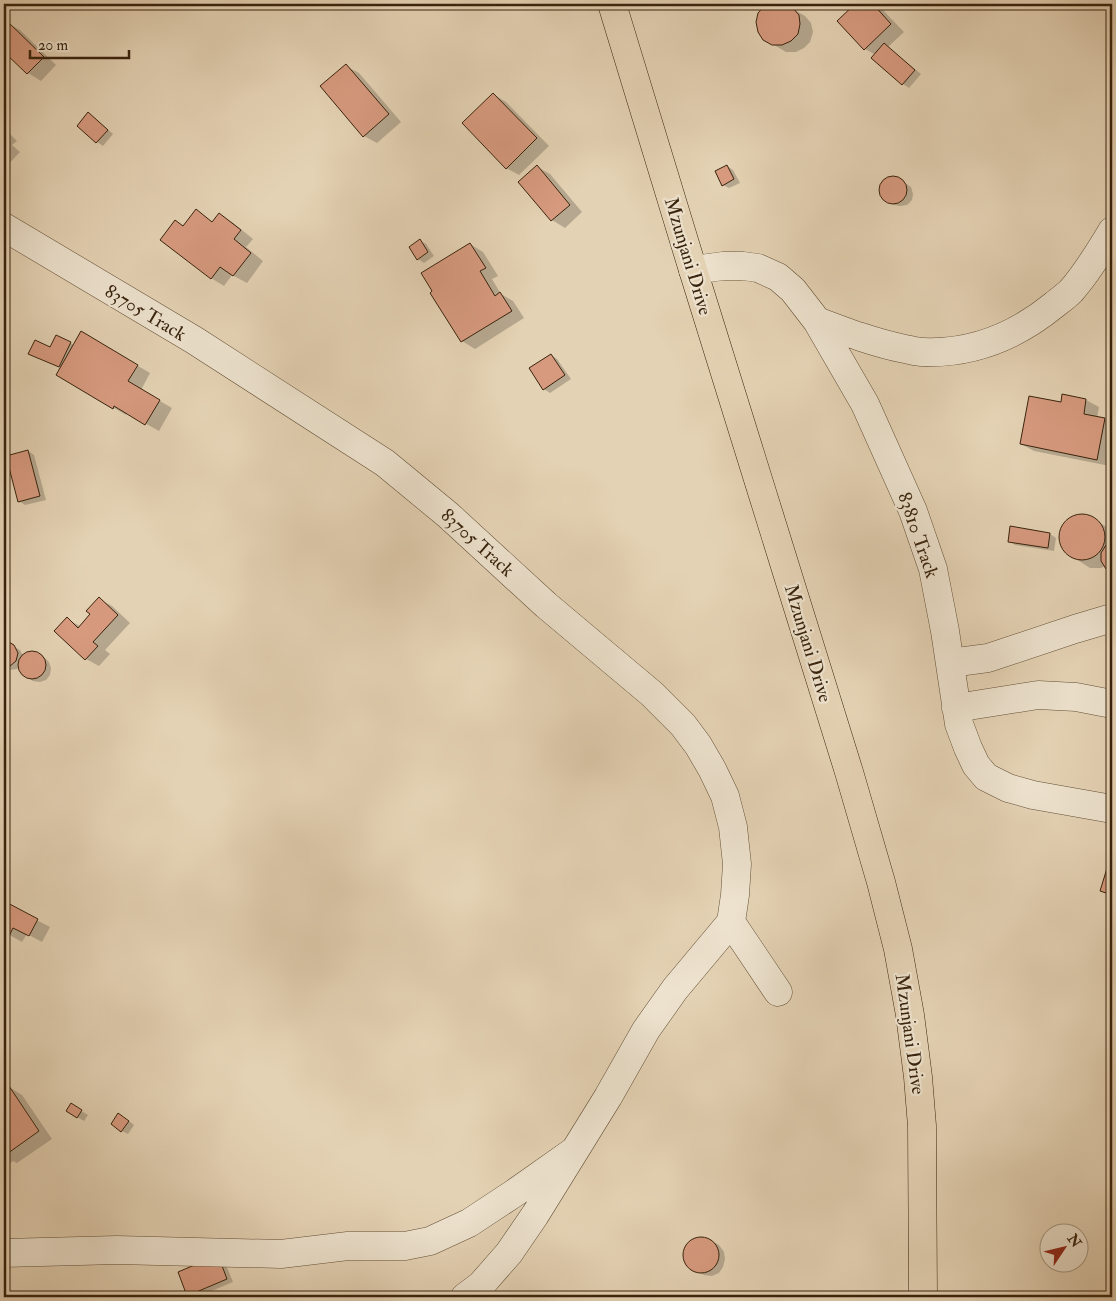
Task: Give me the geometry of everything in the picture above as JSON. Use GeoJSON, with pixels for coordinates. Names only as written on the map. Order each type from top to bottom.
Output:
{"type":"FeatureCollection","features":[{"type":"Feature","properties":{"kind":"main road","name":"Mzunjani Drive"},"geometry":{"type":"LineString","coordinates":[[612,4],[849,772],[898,949],[910,1015],[922,1126],[923,1297]]}},
{"type":"Feature","properties":{"kind":"street","name":"83705 Track"},"geometry":{"type":"LineString","coordinates":[[4,228],[202,346],[385,463],[448,515],[546,605],[652,694],[683,725],[698,745],[725,796],[733,827],[738,864],[731,922]]}},
{"type":"Feature","properties":{"kind":"street"},"geometry":{"type":"LineString","coordinates":[[817,321],[866,339],[922,352],[976,347],[1004,337],[1041,315],[1070,292],[1092,263],[1112,231]]}},
{"type":"Feature","properties":{"kind":"street","name":"83810 Track"},"geometry":{"type":"LineString","coordinates":[[693,270],[724,266],[743,266],[758,268],[778,277],[793,290],[817,321],[865,404],[913,511],[933,570],[945,631],[956,708],[968,748],[976,765],[986,777],[1008,788],[1033,795],[1112,809]]}},
{"type":"Feature","properties":{"kind":"street"},"geometry":{"type":"LineString","coordinates":[[950,663],[988,658],[1112,618]]}},
{"type":"Feature","properties":{"kind":"street"},"geometry":{"type":"LineString","coordinates":[[956,708],[1038,695],[1076,697],[1112,704]]}},
{"type":"Feature","properties":{"kind":"street"},"geometry":{"type":"LineString","coordinates":[[465,1297],[481,1285],[509,1253],[535,1216],[651,1024],[675,989],[731,922],[778,992]]}},
{"type":"Feature","properties":{"kind":"street"},"geometry":{"type":"LineString","coordinates":[[4,1253],[117,1250],[281,1254],[348,1246],[405,1246],[430,1241],[469,1223],[574,1151]]}},
{"type":"Feature","properties":{"kind":"building"},"geometry":{"type":"Polygon","coordinates":[[[787,4],[799,15],[798,34],[791,41],[782,45],[772,45],[763,40],[758,32],[756,22],[758,13],[765,5],[787,4]]]}},
{"type":"Feature","properties":{"kind":"building"},"geometry":{"type":"Polygon","coordinates":[[[855,4],[873,4],[891,24],[864,50],[837,21],[855,4]]]}},
{"type":"Feature","properties":{"kind":"building"},"geometry":{"type":"Polygon","coordinates":[[[7,21],[44,57],[27,74],[4,52],[4,24],[7,21]]]}},
{"type":"Feature","properties":{"kind":"building"},"geometry":{"type":"Polygon","coordinates":[[[884,43],[915,70],[902,85],[871,58],[884,43]]]}},
{"type":"Feature","properties":{"kind":"building"},"geometry":{"type":"Polygon","coordinates":[[[346,64],[389,114],[363,137],[320,86],[346,64]]]}},
{"type":"Feature","properties":{"kind":"building"},"geometry":{"type":"Polygon","coordinates":[[[493,93],[537,138],[506,169],[462,123],[493,93]]]}},
{"type":"Feature","properties":{"kind":"building"},"geometry":{"type":"Polygon","coordinates":[[[88,112],[108,130],[96,143],[77,126],[88,112]]]}},
{"type":"Feature","properties":{"kind":"building"},"geometry":{"type":"Polygon","coordinates":[[[537,165],[570,205],[551,221],[518,182],[537,165]]]}},
{"type":"Feature","properties":{"kind":"building"},"geometry":{"type":"Polygon","coordinates":[[[727,165],[734,179],[722,186],[715,171],[727,165]]]}},
{"type":"Feature","properties":{"kind":"building"},"geometry":{"type":"Polygon","coordinates":[[[893,176],[903,180],[907,190],[903,200],[893,204],[883,200],[879,190],[883,180],[893,176]]]}},
{"type":"Feature","properties":{"kind":"building"},"geometry":{"type":"Polygon","coordinates":[[[196,209],[212,222],[219,213],[241,230],[234,239],[251,253],[233,276],[220,267],[211,279],[160,240],[175,220],[183,226],[196,209]]]}},
{"type":"Feature","properties":{"kind":"building"},"geometry":{"type":"Polygon","coordinates":[[[420,239],[428,252],[417,260],[409,247],[420,239]]]}},
{"type":"Feature","properties":{"kind":"building"},"geometry":{"type":"Polygon","coordinates":[[[470,243],[486,268],[480,271],[495,296],[500,292],[512,311],[461,342],[430,293],[432,291],[421,273],[470,243]]]}},
{"type":"Feature","properties":{"kind":"building"},"geometry":{"type":"Polygon","coordinates":[[[81,331],[138,365],[128,381],[160,400],[145,425],[114,406],[113,409],[56,375],[81,331]]]}},
{"type":"Feature","properties":{"kind":"building"},"geometry":{"type":"Polygon","coordinates":[[[56,335],[71,342],[59,367],[28,354],[35,340],[50,347],[56,335]]]}},
{"type":"Feature","properties":{"kind":"building"},"geometry":{"type":"Polygon","coordinates":[[[551,354],[565,375],[543,390],[529,368],[551,354]]]}},
{"type":"Feature","properties":{"kind":"building"},"geometry":{"type":"Polygon","coordinates":[[[1062,394],[1086,399],[1084,414],[1105,418],[1097,460],[1020,444],[1029,396],[1061,402],[1062,394]]]}},
{"type":"Feature","properties":{"kind":"building"},"geometry":{"type":"Polygon","coordinates":[[[28,450],[40,496],[18,502],[6,456],[28,450]]]}},
{"type":"Feature","properties":{"kind":"building"},"geometry":{"type":"Polygon","coordinates":[[[1087,514],[1099,520],[1104,528],[1104,546],[1099,554],[1091,559],[1077,560],[1065,554],[1060,546],[1059,532],[1065,520],[1073,515],[1087,514]]]}},
{"type":"Feature","properties":{"kind":"building"},"geometry":{"type":"Polygon","coordinates":[[[1010,526],[1050,533],[1048,548],[1008,542],[1010,526]]]}},
{"type":"Feature","properties":{"kind":"building"},"geometry":{"type":"Polygon","coordinates":[[[1112,542],[1112,573],[1106,569],[1101,561],[1101,553],[1106,545],[1112,542]]]}},
{"type":"Feature","properties":{"kind":"building"},"geometry":{"type":"Polygon","coordinates":[[[99,597],[118,615],[93,642],[98,646],[85,660],[54,631],[67,617],[78,628],[90,614],[86,611],[99,597]]]}},
{"type":"Feature","properties":{"kind":"building"},"geometry":{"type":"Polygon","coordinates":[[[7,641],[14,645],[18,653],[16,661],[10,666],[4,667],[4,642],[7,641]]]}},
{"type":"Feature","properties":{"kind":"building"},"geometry":{"type":"Polygon","coordinates":[[[32,651],[42,655],[46,665],[42,675],[32,679],[22,675],[18,665],[22,655],[32,651]]]}},
{"type":"Feature","properties":{"kind":"building"},"geometry":{"type":"Polygon","coordinates":[[[1112,852],[1112,895],[1100,891],[1112,852]]]}},
{"type":"Feature","properties":{"kind":"building"},"geometry":{"type":"Polygon","coordinates":[[[4,901],[38,919],[29,936],[13,928],[9,936],[4,933],[4,901]]]}},
{"type":"Feature","properties":{"kind":"building"},"geometry":{"type":"Polygon","coordinates":[[[9,1086],[39,1131],[4,1156],[4,1089],[9,1086]]]}},
{"type":"Feature","properties":{"kind":"building"},"geometry":{"type":"Polygon","coordinates":[[[71,1103],[82,1110],[77,1118],[66,1111],[71,1103]]]}},
{"type":"Feature","properties":{"kind":"building"},"geometry":{"type":"Polygon","coordinates":[[[118,1113],[129,1121],[121,1132],[111,1124],[118,1113]]]}},
{"type":"Feature","properties":{"kind":"building"},"geometry":{"type":"Polygon","coordinates":[[[701,1237],[708,1238],[714,1242],[718,1248],[718,1262],[714,1268],[708,1272],[701,1273],[694,1272],[688,1268],[684,1262],[683,1255],[684,1248],[688,1242],[694,1238],[701,1237]]]}},
{"type":"Feature","properties":{"kind":"building"},"geometry":{"type":"Polygon","coordinates":[[[218,1255],[227,1279],[187,1296],[178,1272],[218,1255]]]}}]}
